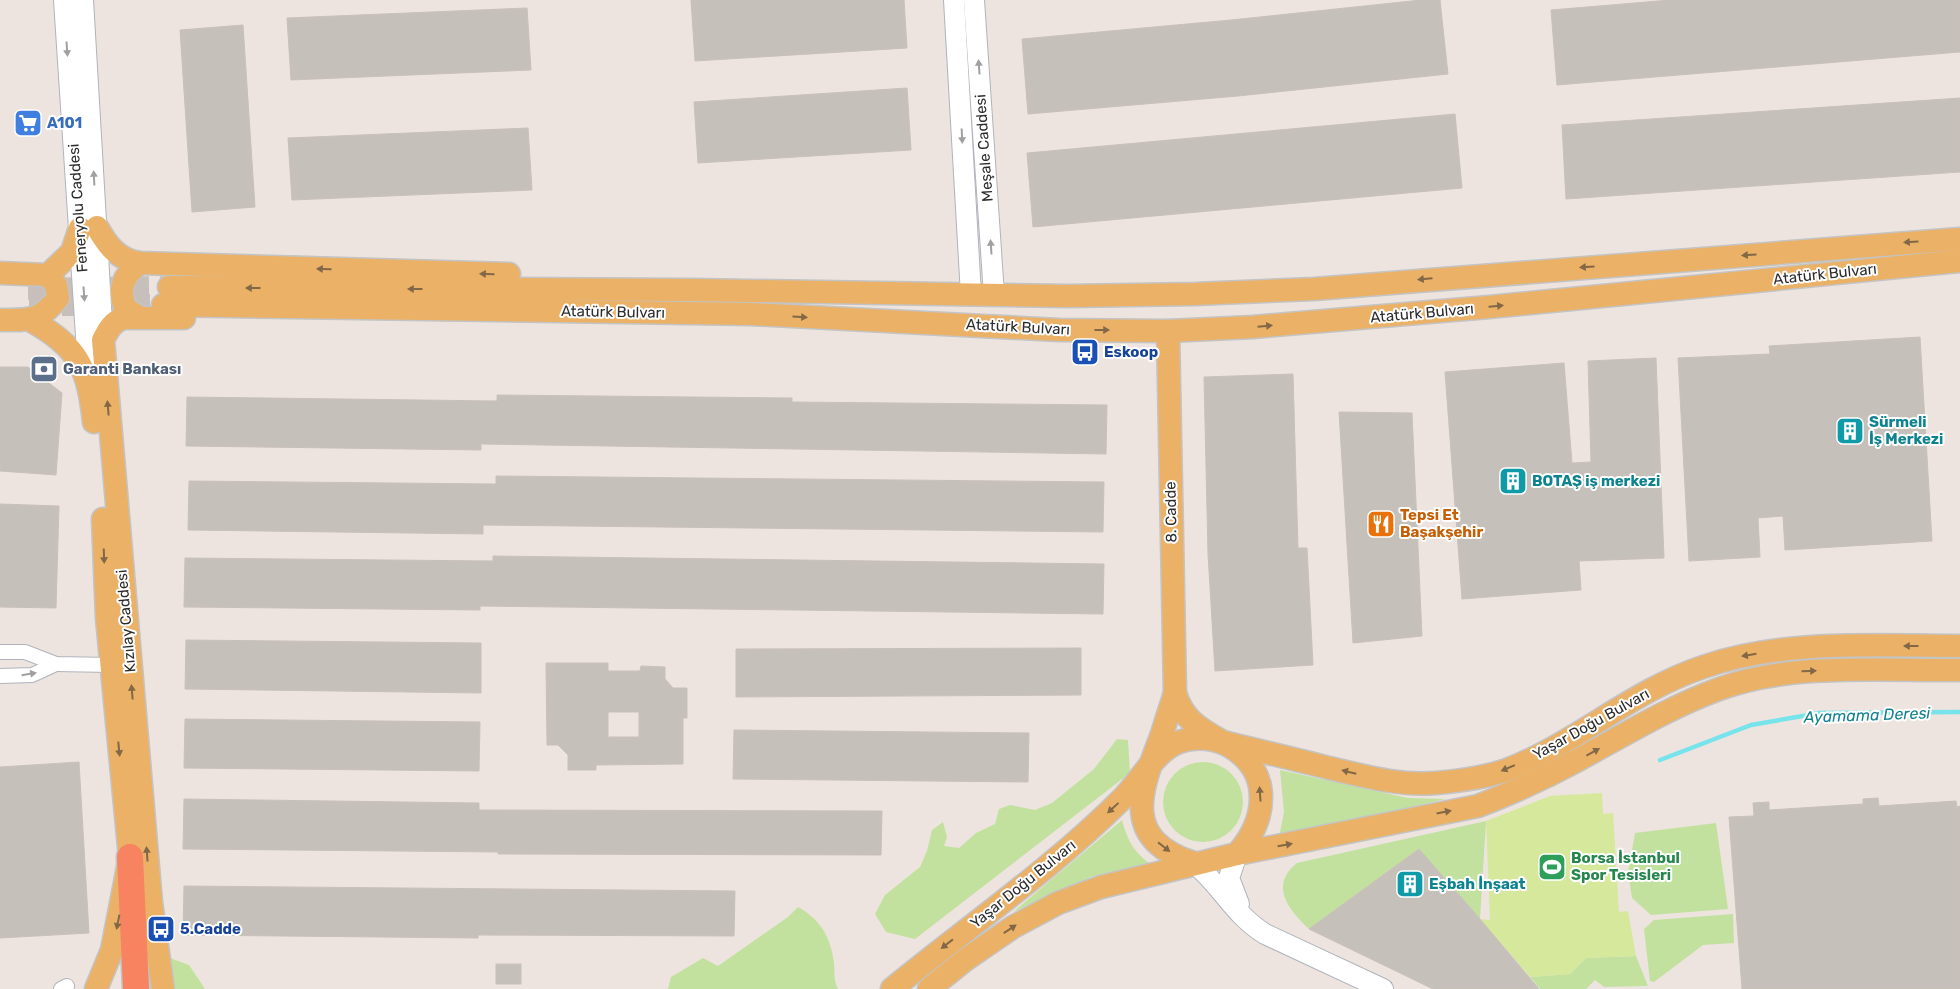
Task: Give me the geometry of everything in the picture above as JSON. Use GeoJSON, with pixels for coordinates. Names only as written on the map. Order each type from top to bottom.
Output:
{"type":"FeatureCollection","features":[{"type":"Feature","properties":{"kind":"highway"},"geometry":{"type":"LineString","coordinates":[[130,857],[136,989]]}},
{"type":"Feature","properties":{"kind":"highway"},"geometry":{"type":"LineString","coordinates":[[151,902],[151,989]]}},
{"type":"Feature","properties":{"kind":"main road"},"geometry":{"type":"LineString","coordinates":[[0,273],[48,275],[72,252],[88,227],[115,253],[140,264],[609,277],[692,290]]}},
{"type":"Feature","properties":{"kind":"main road","name":"Atatürk Bulvarı"},"geometry":{"type":"LineString","coordinates":[[1960,239],[1314,289],[1195,294],[971,295],[692,290],[166,296],[752,314],[1058,330],[1168,330],[1253,327],[1489,307],[1960,262]]}},
{"type":"Feature","properties":{"kind":"main road"},"geometry":{"type":"LineString","coordinates":[[139,317],[126,309],[121,293],[125,277],[140,264]]}},
{"type":"Feature","properties":{"kind":"main road"},"geometry":{"type":"LineString","coordinates":[[0,288],[29,304],[43,316],[58,298],[56,285],[48,275]]}},
{"type":"Feature","properties":{"kind":"main road"},"geometry":{"type":"LineString","coordinates":[[968,325],[994,295]]}},
{"type":"Feature","properties":{"kind":"main road"},"geometry":{"type":"LineString","coordinates":[[0,320],[29,304]]}},
{"type":"Feature","properties":{"kind":"main road"},"geometry":{"type":"LineString","coordinates":[[0,305],[29,304],[66,344],[90,385]]}},
{"type":"Feature","properties":{"kind":"main road"},"geometry":{"type":"LineString","coordinates":[[103,340],[116,320],[139,317],[664,326],[752,314]]}},
{"type":"Feature","properties":{"kind":"main road","name":"8. Cadde"},"geometry":{"type":"LineString","coordinates":[[1168,330],[1175,693]]}},
{"type":"Feature","properties":{"kind":"main road","name":"Kızılay Caddesi"},"geometry":{"type":"LineString","coordinates":[[103,340],[151,902],[163,989]]}},
{"type":"Feature","properties":{"kind":"main road","name":"Kızılay Caddesi"},"geometry":{"type":"LineString","coordinates":[[90,385],[102,494],[111,665],[130,857],[112,950],[96,989]]}},
{"type":"Feature","properties":{"kind":"main road","name":"Yaşar Doğu Bulvarı"},"geometry":{"type":"LineString","coordinates":[[892,989],[1083,835],[1124,797],[1160,755],[1179,742],[1204,739],[1224,742],[1375,779],[1403,783],[1434,783],[1476,778],[1504,770],[1535,756],[1658,686],[1702,667],[1736,658],[1778,651],[1838,646],[1960,646]]}},
{"type":"Feature","properties":{"kind":"main road","name":"Yaşar Doğu Bulvarı"},"geometry":{"type":"LineString","coordinates":[[929,989],[965,960],[1013,926],[1058,903],[1101,887],[1194,863],[1478,806],[1522,789],[1677,706],[1721,688],[1754,679],[1798,672],[1960,670]]}},
{"type":"Feature","properties":{"kind":"main road"},"geometry":{"type":"LineString","coordinates":[[1175,693],[1146,772],[1141,798],[1142,815],[1146,828],[1163,847],[1194,863]]}},
{"type":"Feature","properties":{"kind":"main road","name":"Yaşar Doğu Bulvarı"},"geometry":{"type":"LineString","coordinates":[[1175,693],[1179,708],[1185,715],[1202,730],[1224,742],[1250,762],[1260,785],[1261,802],[1258,817],[1249,838],[1237,854]]}},
{"type":"Feature","properties":{"kind":"street","name":"Feneryolu Caddesi"},"geometry":{"type":"LineString","coordinates":[[64,0],[88,227],[103,340]]}},
{"type":"Feature","properties":{"kind":"street","name":"Feneryolu Caddesi"},"geometry":{"type":"LineString","coordinates":[[83,0],[90,385]]}},
{"type":"Feature","properties":{"kind":"street","name":"Meşale Caddesi"},"geometry":{"type":"LineString","coordinates":[[954,0],[971,295]]}},
{"type":"Feature","properties":{"kind":"street","name":"Meşale Caddesi"},"geometry":{"type":"LineString","coordinates":[[974,0],[994,295]]}},
{"type":"Feature","properties":{"kind":"street"},"geometry":{"type":"LineString","coordinates":[[0,652],[25,652],[56,664],[111,665]]}},
{"type":"Feature","properties":{"kind":"street"},"geometry":{"type":"LineString","coordinates":[[0,676],[32,675],[56,664]]}},
{"type":"Feature","properties":{"kind":"street"},"geometry":{"type":"LineString","coordinates":[[1237,854],[1229,878],[1248,924]]}},
{"type":"Feature","properties":{"kind":"street"},"geometry":{"type":"LineString","coordinates":[[1194,863],[1206,874],[1235,911],[1248,924],[1265,934],[1383,989]]}},
{"type":"Feature","properties":{"kind":"green space"},"geometry":{"type":"Polygon","coordinates":[[[1117,739],[1128,740],[1130,773],[915,939],[886,932],[875,914],[885,895],[920,867],[927,851],[932,830],[943,822],[947,837],[944,846],[959,848],[976,833],[995,824],[999,809],[1010,805],[1035,810],[1052,803],[1094,769],[1117,739]]]}},
{"type":"Feature","properties":{"kind":"green space"},"geometry":{"type":"Polygon","coordinates":[[[1195,762],[1211,762],[1232,773],[1243,794],[1243,810],[1232,831],[1211,842],[1195,842],[1181,836],[1169,824],[1163,810],[1163,794],[1169,780],[1181,768],[1195,762]]]}},
{"type":"Feature","properties":{"kind":"green space"},"geometry":{"type":"Polygon","coordinates":[[[1280,770],[1408,798],[1446,799],[1279,837],[1284,812],[1280,770]]]}},
{"type":"Feature","properties":{"kind":"green space","name":"Borsa İstanbul Spor Tesisleri"},"geometry":{"type":"Polygon","coordinates":[[[1602,793],[1603,814],[1613,813],[1619,912],[1628,911],[1636,956],[1586,958],[1570,974],[1530,977],[1480,919],[1490,920],[1486,821],[1550,796],[1602,793]]]}},
{"type":"Feature","properties":{"kind":"green space"},"geometry":{"type":"Polygon","coordinates":[[[1122,820],[1131,844],[1149,863],[1091,877],[1013,912],[1122,820]]]}},
{"type":"Feature","properties":{"kind":"green space"},"geometry":{"type":"Polygon","coordinates":[[[1486,821],[1480,919],[1419,849],[1309,929],[1295,914],[1285,898],[1284,880],[1288,872],[1297,863],[1486,821]]]}},
{"type":"Feature","properties":{"kind":"green space"},"geometry":{"type":"Polygon","coordinates":[[[1716,823],[1728,909],[1651,915],[1632,898],[1628,873],[1635,833],[1716,823]]]}},
{"type":"Feature","properties":{"kind":"green space"},"geometry":{"type":"Polygon","coordinates":[[[798,907],[818,923],[827,937],[838,989],[668,989],[671,977],[703,958],[718,966],[788,917],[798,907]]]}},
{"type":"Feature","properties":{"kind":"green space"},"geometry":{"type":"Polygon","coordinates":[[[1733,914],[1734,943],[1703,945],[1654,982],[1650,981],[1644,929],[1654,920],[1733,914]]]}},
{"type":"Feature","properties":{"kind":"green space"},"geometry":{"type":"Polygon","coordinates":[[[1636,956],[1648,986],[1604,987],[1595,980],[1586,989],[1540,989],[1530,977],[1570,974],[1586,958],[1636,956]]]}},
{"type":"Feature","properties":{"kind":"green space"},"geometry":{"type":"Polygon","coordinates":[[[167,957],[189,965],[205,989],[169,989],[167,957]]]}},
{"type":"Feature","properties":{"kind":"building"},"geometry":{"type":"Polygon","coordinates":[[[691,0],[904,0],[907,48],[695,61],[691,0]]]}},
{"type":"Feature","properties":{"kind":"building"},"geometry":{"type":"Polygon","coordinates":[[[1421,0],[1440,0],[1448,74],[1238,96],[1028,114],[1022,39],[1421,0]]]}},
{"type":"Feature","properties":{"kind":"building"},"geometry":{"type":"Polygon","coordinates":[[[1670,0],[1960,0],[1960,52],[1557,85],[1551,10],[1670,0]]]}},
{"type":"Feature","properties":{"kind":"building"},"geometry":{"type":"Polygon","coordinates":[[[527,8],[531,70],[291,80],[287,18],[527,8]]]}},
{"type":"Feature","properties":{"kind":"building"},"geometry":{"type":"Polygon","coordinates":[[[243,25],[255,207],[192,212],[180,30],[243,25]]]}},
{"type":"Feature","properties":{"kind":"building"},"geometry":{"type":"Polygon","coordinates":[[[907,88],[911,150],[698,163],[694,102],[907,88]]]}},
{"type":"Feature","properties":{"kind":"building"},"geometry":{"type":"Polygon","coordinates":[[[1960,98],[1960,172],[1566,199],[1562,125],[1960,98]]]}},
{"type":"Feature","properties":{"kind":"building"},"geometry":{"type":"Polygon","coordinates":[[[1455,114],[1462,188],[1033,227],[1027,153],[1455,114]]]}},
{"type":"Feature","properties":{"kind":"building"},"geometry":{"type":"Polygon","coordinates":[[[528,128],[532,190],[292,200],[288,138],[528,128]]]}},
{"type":"Feature","properties":{"kind":"building","name":"Sürmeli İş Merkezi"},"geometry":{"type":"Polygon","coordinates":[[[1920,337],[1932,541],[1785,550],[1783,516],[1758,518],[1760,557],[1689,561],[1678,358],[1770,354],[1769,346],[1920,337]]]}},
{"type":"Feature","properties":{"kind":"building","name":"BOTAŞ iş merkezi"},"geometry":{"type":"Polygon","coordinates":[[[1656,358],[1664,558],[1579,561],[1581,590],[1462,599],[1445,372],[1564,363],[1572,463],[1591,462],[1588,361],[1656,358]]]}},
{"type":"Feature","properties":{"kind":"building"},"geometry":{"type":"Polygon","coordinates":[[[0,367],[28,367],[62,393],[56,475],[0,471],[0,367]]]}},
{"type":"Feature","properties":{"kind":"building"},"geometry":{"type":"Polygon","coordinates":[[[1293,374],[1298,548],[1307,548],[1313,665],[1215,671],[1208,554],[1204,377],[1293,374]]]}},
{"type":"Feature","properties":{"kind":"building"},"geometry":{"type":"Polygon","coordinates":[[[497,395],[792,398],[792,402],[1107,405],[1106,454],[481,444],[481,450],[186,446],[187,397],[497,401],[497,395]]]}},
{"type":"Feature","properties":{"kind":"building","name":"Tepsi Et Başakşehir"},"geometry":{"type":"Polygon","coordinates":[[[1339,412],[1412,413],[1422,636],[1353,643],[1339,412]]]}},
{"type":"Feature","properties":{"kind":"building"},"geometry":{"type":"Polygon","coordinates":[[[496,476],[1104,482],[1103,532],[483,525],[483,534],[188,530],[189,481],[496,484],[496,476]]]}},
{"type":"Feature","properties":{"kind":"building"},"geometry":{"type":"Polygon","coordinates":[[[0,504],[59,506],[56,608],[0,607],[0,504]]]}},
{"type":"Feature","properties":{"kind":"building"},"geometry":{"type":"Polygon","coordinates":[[[493,556],[1104,564],[1103,614],[480,606],[480,610],[184,607],[185,558],[493,561],[493,556]]]}},
{"type":"Feature","properties":{"kind":"building"},"geometry":{"type":"Polygon","coordinates":[[[186,640],[481,643],[481,693],[185,689],[186,640]]]}},
{"type":"Feature","properties":{"kind":"building"},"geometry":{"type":"Polygon","coordinates":[[[1081,648],[1081,695],[736,697],[736,649],[1081,648]]]}},
{"type":"Feature","properties":{"kind":"building"},"geometry":{"type":"Polygon","coordinates":[[[546,663],[608,663],[608,671],[640,671],[641,666],[665,667],[665,679],[673,688],[687,688],[687,718],[683,718],[683,764],[596,765],[596,770],[568,770],[568,755],[558,745],[547,745],[546,663]],[[608,712],[608,737],[639,737],[639,712],[608,712]]]}},
{"type":"Feature","properties":{"kind":"building"},"geometry":{"type":"Polygon","coordinates":[[[185,719],[480,722],[479,771],[184,768],[185,719]]]}},
{"type":"Feature","properties":{"kind":"building"},"geometry":{"type":"Polygon","coordinates":[[[734,730],[1029,733],[1028,782],[733,779],[734,730]]]}},
{"type":"Feature","properties":{"kind":"building"},"geometry":{"type":"Polygon","coordinates":[[[79,762],[89,933],[0,938],[0,767],[79,762]]]}},
{"type":"Feature","properties":{"kind":"building"},"geometry":{"type":"Polygon","coordinates":[[[1878,798],[1879,806],[1956,801],[1957,807],[1960,806],[1960,989],[1742,989],[1729,817],[1754,816],[1753,803],[1769,802],[1769,810],[1863,804],[1863,799],[1878,798]]]}},
{"type":"Feature","properties":{"kind":"building"},"geometry":{"type":"Polygon","coordinates":[[[184,799],[479,803],[479,810],[882,811],[881,855],[498,854],[498,852],[183,849],[184,799]]]}},
{"type":"Feature","properties":{"kind":"building","name":"Eşbah İnşaat"},"geometry":{"type":"Polygon","coordinates":[[[1419,849],[1539,989],[1433,989],[1309,929],[1419,849]]]}},
{"type":"Feature","properties":{"kind":"building"},"geometry":{"type":"Polygon","coordinates":[[[184,886],[735,891],[734,936],[478,935],[478,938],[183,935],[184,886]]]}},
{"type":"Feature","properties":{"kind":"building"},"geometry":{"type":"Polygon","coordinates":[[[496,964],[521,964],[521,984],[496,984],[496,964]]]}},
{"type":"Feature","properties":{"kind":"waterway","name":"Ayamama Deresi"},"geometry":{"type":"LineString","coordinates":[[1660,760],[1751,725],[1820,713],[1960,712]]}},
{"type":"Feature","properties":{"kind":"tunnel"},"geometry":{"type":"LineString","coordinates":[[28,289],[169,287]]}},
{"type":"Feature","properties":{"kind":"tunnel"},"geometry":{"type":"LineString","coordinates":[[29,305],[163,305]]}},
{"type":"Feature","properties":{"kind":"place","name":"A101"},"geometry":{"type":"Point","coordinates":[28,123]}},
{"type":"Feature","properties":{"kind":"place","name":"Eskoop"},"geometry":{"type":"Point","coordinates":[1085,352]}},
{"type":"Feature","properties":{"kind":"place","name":"Garanti Bankası"},"geometry":{"type":"Point","coordinates":[44,369]}},
{"type":"Feature","properties":{"kind":"place","name":"Sürmeli İş Merkezi"},"geometry":{"type":"Point","coordinates":[1850,431]}},
{"type":"Feature","properties":{"kind":"place","name":"BOTAŞ iş merkezi"},"geometry":{"type":"Point","coordinates":[1513,481]}},
{"type":"Feature","properties":{"kind":"place","name":"Tepsi Et Başakşehir"},"geometry":{"type":"Point","coordinates":[1381,524]}},
{"type":"Feature","properties":{"kind":"place","name":"Borsa İstanbul Spor Tesisleri"},"geometry":{"type":"Point","coordinates":[1552,867]}},
{"type":"Feature","properties":{"kind":"place","name":"Eşbah İnşaat"},"geometry":{"type":"Point","coordinates":[1410,884]}},
{"type":"Feature","properties":{"kind":"place","name":"5.Cadde"},"geometry":{"type":"Point","coordinates":[161,929]}}]}
